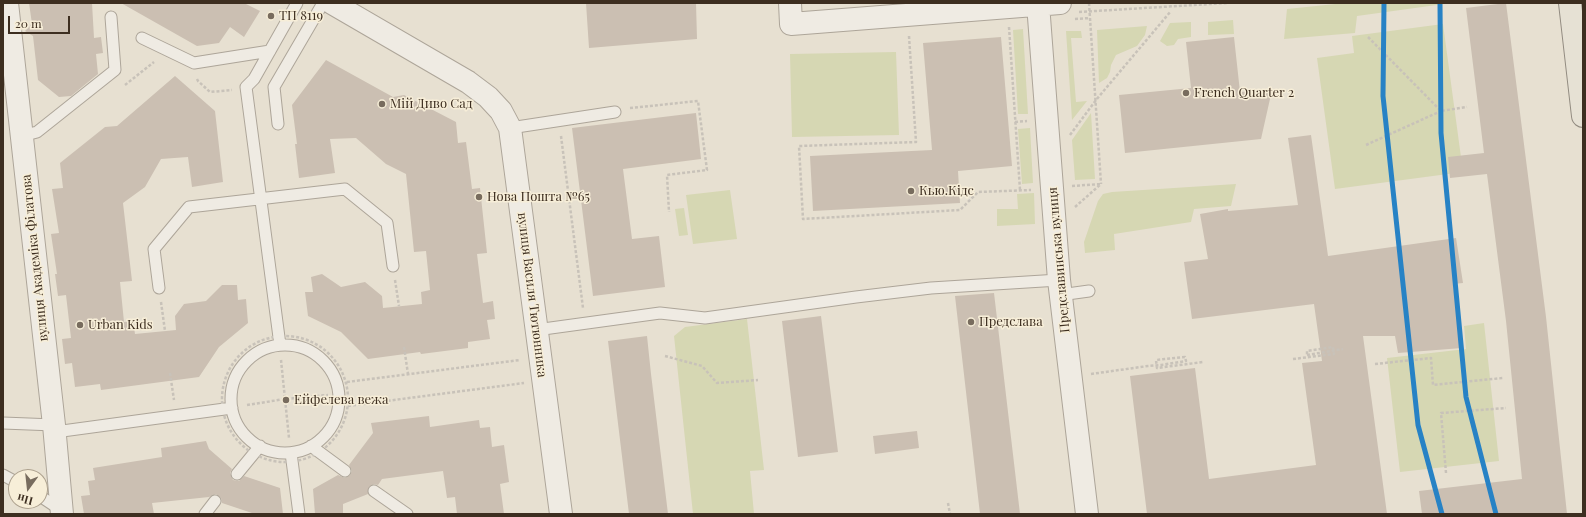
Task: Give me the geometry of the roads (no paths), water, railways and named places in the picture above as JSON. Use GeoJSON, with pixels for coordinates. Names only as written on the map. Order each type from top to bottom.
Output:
{"type":"FeatureCollection","features":[{"type":"Feature","properties":{"kind":"main road"},"geometry":{"type":"LineString","coordinates":[[1570,3],[1583,116]]}},
{"type":"Feature","properties":{"kind":"street","name":"вулиця Академіка Філатова"},"geometry":{"type":"LineString","coordinates":[[7,3],[9,82],[22,136],[62,512]]}},
{"type":"Feature","properties":{"kind":"street","name":"вулиця Василя Тютюнника"},"geometry":{"type":"LineString","coordinates":[[332,3],[468,82],[488,97],[501,111],[510,128],[561,514]]}},
{"type":"Feature","properties":{"kind":"street"},"geometry":{"type":"LineString","coordinates":[[790,3],[791,24],[1060,3]]}},
{"type":"Feature","properties":{"kind":"street","name":"Предславинська вулиця"},"geometry":{"type":"LineString","coordinates":[[1038,4],[1060,287],[1087,514]]}},
{"type":"Feature","properties":{"kind":"lane"},"geometry":{"type":"LineString","coordinates":[[284,340],[261,200],[246,87],[254,79],[297,3]]}},
{"type":"Feature","properties":{"kind":"lane"},"geometry":{"type":"LineString","coordinates":[[278,124],[274,87],[323,3]]}},
{"type":"Feature","properties":{"kind":"lane"},"geometry":{"type":"LineString","coordinates":[[22,136],[37,132],[115,70],[111,17]]}},
{"type":"Feature","properties":{"kind":"lane"},"geometry":{"type":"LineString","coordinates":[[142,38],[194,62],[270,51]]}},
{"type":"Feature","properties":{"kind":"lane"},"geometry":{"type":"LineString","coordinates":[[510,128],[615,112]]}},
{"type":"Feature","properties":{"kind":"lane"},"geometry":{"type":"LineString","coordinates":[[159,288],[154,250],[189,207],[261,200],[344,189],[387,223],[393,266]]}},
{"type":"Feature","properties":{"kind":"lane"},"geometry":{"type":"LineString","coordinates":[[536,330],[660,313],[705,318],[931,288],[1060,287],[1089,290]]}},
{"type":"Feature","properties":{"kind":"lane"},"geometry":{"type":"LineString","coordinates":[[299,514],[289,459],[277,452],[260,446],[243,432],[236,421],[232,408],[231,394],[235,379],[242,366],[252,356],[265,348],[284,340],[308,349],[320,356],[336,379],[339,393],[339,407],[335,421],[327,433],[317,442],[315,449]]}},
{"type":"Feature","properties":{"kind":"lane"},"geometry":{"type":"LineString","coordinates":[[3,423],[54,428],[232,408]]}},
{"type":"Feature","properties":{"kind":"lane"},"geometry":{"type":"LineString","coordinates":[[237,474],[260,446]]}},
{"type":"Feature","properties":{"kind":"lane"},"geometry":{"type":"LineString","coordinates":[[289,459],[315,449]]}},
{"type":"Feature","properties":{"kind":"lane"},"geometry":{"type":"LineString","coordinates":[[315,449],[345,471]]}},
{"type":"Feature","properties":{"kind":"lane"},"geometry":{"type":"LineString","coordinates":[[374,491],[407,514]]}},
{"type":"Feature","properties":{"kind":"lane"},"geometry":{"type":"LineString","coordinates":[[205,514],[215,501]]}},
{"type":"Feature","properties":{"kind":"lane"},"geometry":{"type":"LineString","coordinates":[[48,502],[62,512]]}},
{"type":"Feature","properties":{"kind":"place","name":"ТП 8119"},"geometry":{"type":"Point","coordinates":[271,16]}},
{"type":"Feature","properties":{"kind":"place","name":"French Quarter 2"},"geometry":{"type":"Point","coordinates":[1186,93]}},
{"type":"Feature","properties":{"kind":"place","name":"Мiй Диво Сад"},"geometry":{"type":"Point","coordinates":[382,104]}},
{"type":"Feature","properties":{"kind":"place","name":"Кью.Кідс"},"geometry":{"type":"Point","coordinates":[911,191]}},
{"type":"Feature","properties":{"kind":"place","name":"Нова Пошта №65"},"geometry":{"type":"Point","coordinates":[479,197]}},
{"type":"Feature","properties":{"kind":"place","name":"Предслава"},"geometry":{"type":"Point","coordinates":[971,322]}},
{"type":"Feature","properties":{"kind":"place","name":"Urban Kids"},"geometry":{"type":"Point","coordinates":[80,325]}},
{"type":"Feature","properties":{"kind":"place","name":"Ейфелева вежа"},"geometry":{"type":"Point","coordinates":[286,400]}}]}
